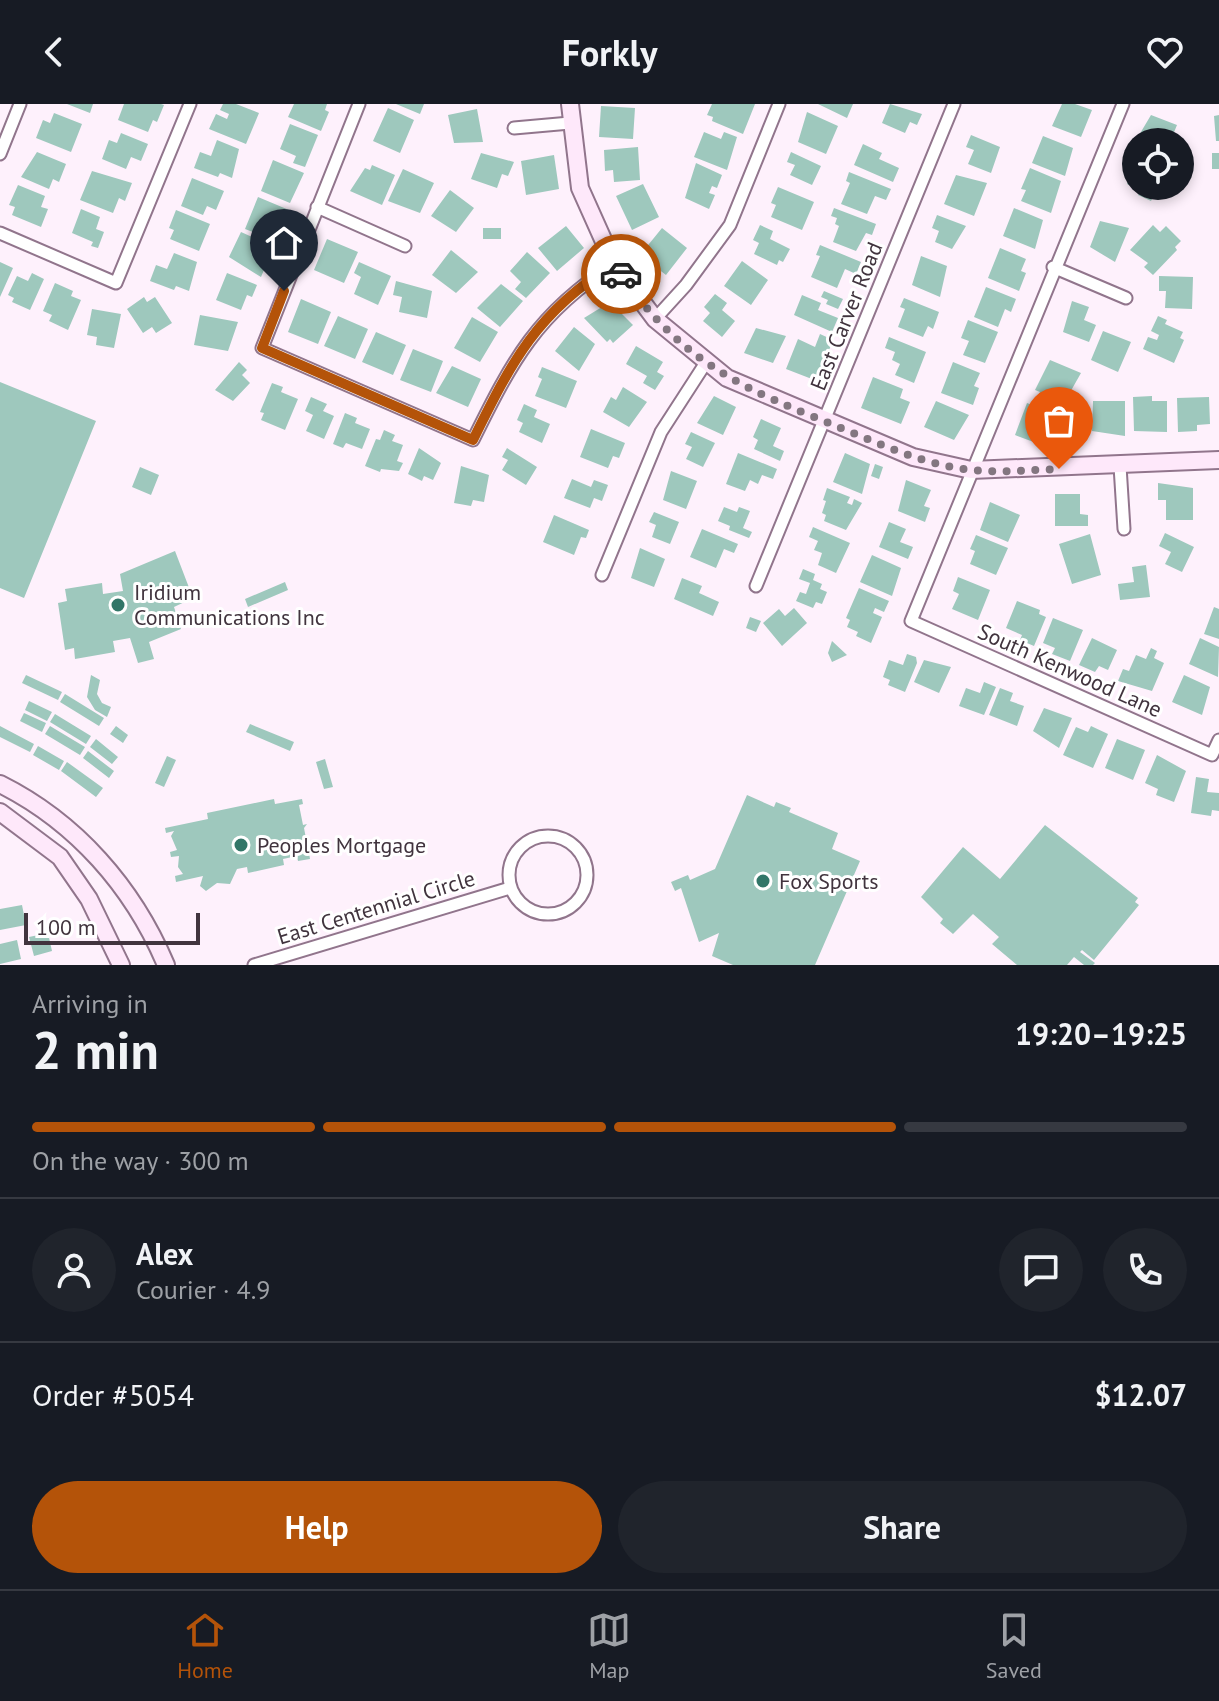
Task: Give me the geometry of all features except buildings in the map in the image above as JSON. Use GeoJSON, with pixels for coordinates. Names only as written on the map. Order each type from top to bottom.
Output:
{"type":"FeatureCollection","features":[{"type":"Feature","properties":{"kind":"street"},"geometry":{"type":"LineString","coordinates":[[0,154],[20,104]]}},
{"type":"Feature","properties":{"kind":"street"},"geometry":{"type":"LineString","coordinates":[[0,233],[116,283],[190,104]]}},
{"type":"Feature","properties":{"kind":"street"},"geometry":{"type":"LineString","coordinates":[[359,104],[262,348],[473,440],[506,371],[541,322],[579,286],[614,264]]}},
{"type":"Feature","properties":{"kind":"street"},"geometry":{"type":"LineString","coordinates":[[570,104],[580,188],[614,264],[655,319],[705,364],[750,391],[913,457],[971,470],[1219,460]]}},
{"type":"Feature","properties":{"kind":"street"},"geometry":{"type":"LineString","coordinates":[[655,319],[686,285],[730,225],[779,104]]}},
{"type":"Feature","properties":{"kind":"street","name":"East Carver Road"},"geometry":{"type":"LineString","coordinates":[[756,586],[954,104]]}},
{"type":"Feature","properties":{"kind":"street"},"geometry":{"type":"LineString","coordinates":[[971,470],[1123,104]]}},
{"type":"Feature","properties":{"kind":"street"},"geometry":{"type":"LineString","coordinates":[[514,128],[570,123]]}},
{"type":"Feature","properties":{"kind":"street"},"geometry":{"type":"LineString","coordinates":[[317,207],[405,246]]}},
{"type":"Feature","properties":{"kind":"street"},"geometry":{"type":"LineString","coordinates":[[1053,267],[1126,298]]}},
{"type":"Feature","properties":{"kind":"street"},"geometry":{"type":"LineString","coordinates":[[602,575],[665,423],[705,364]]}},
{"type":"Feature","properties":{"kind":"street"},"geometry":{"type":"LineString","coordinates":[[1120,466],[1124,529]]}},
{"type":"Feature","properties":{"kind":"street","name":"South Kenwood Lane"},"geometry":{"type":"LineString","coordinates":[[971,470],[911,621],[1212,755],[1219,740]]}},
{"type":"Feature","properties":{"kind":"street"},"geometry":{"type":"LineString","coordinates":[[0,784],[41,807],[81,838],[136,905],[166,965]]}},
{"type":"Feature","properties":{"kind":"street"},"geometry":{"type":"LineString","coordinates":[[0,812],[60,857],[89,899],[121,965]]}},
{"type":"Feature","properties":{"kind":"street","name":"East Centennial Circle"},"geometry":{"type":"LineString","coordinates":[[538,837],[563,839],[573,846],[586,868],[582,893],[564,911],[538,913],[526,908],[510,888],[511,863],[517,851],[538,837]]}},
{"type":"Feature","properties":{"kind":"street","name":"East Centennial Circle"},"geometry":{"type":"LineString","coordinates":[[254,965],[510,888]]}},
{"type":"Feature","properties":{"kind":"way so far"},"geometry":{"type":"LineString","coordinates":[[621,274],[639,300],[677,341],[705,364],[750,391],[913,457],[971,470],[1059,469]]}},
{"type":"Feature","properties":{"kind":"place","name":"Iridium Communications Inc"},"geometry":{"type":"Point","coordinates":[118,605]}},
{"type":"Feature","properties":{"kind":"place","name":"Peoples Mortgage"},"geometry":{"type":"Point","coordinates":[241,845]}},
{"type":"Feature","properties":{"kind":"place","name":"Fox Sports"},"geometry":{"type":"Point","coordinates":[763,881]}},
{"type":"Feature","properties":{"kind":"route"},"geometry":{"type":"LineString","coordinates":[[284,291],[262,348],[473,440],[506,371],[541,322],[579,286],[614,264],[621,274]]}}]}
